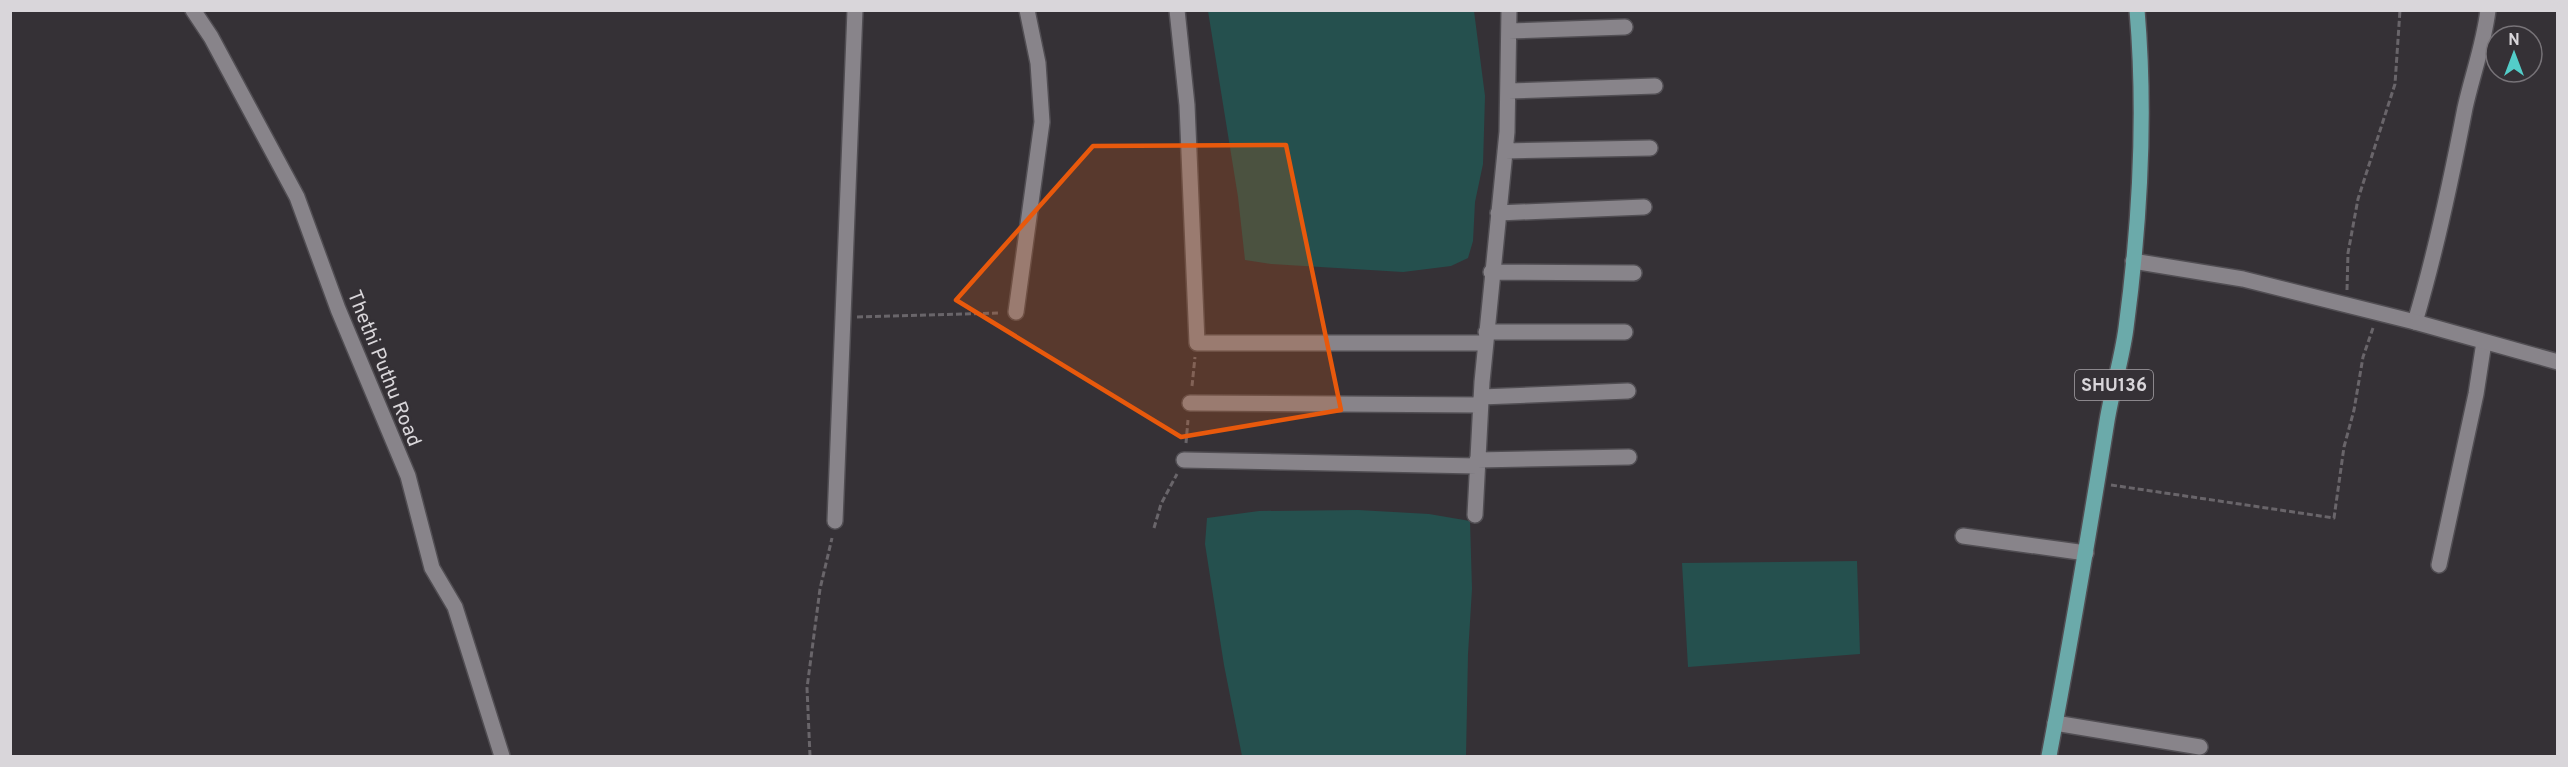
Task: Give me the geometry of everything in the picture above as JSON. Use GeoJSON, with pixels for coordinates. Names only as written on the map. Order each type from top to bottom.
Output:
{"type":"FeatureCollection","features":[{"type":"Feature","properties":{"kind":"main road","name":"SHU136"},"geometry":{"type":"LineString","coordinates":[[2049,756],[2126,330],[2133,261],[2140,132],[2140,51],[2137,10]]}},
{"type":"Feature","properties":{"kind":"street","name":"Thethi Puthu Road"},"geometry":{"type":"LineString","coordinates":[[193,10],[211,36],[297,197],[338,309],[408,476],[432,568],[455,607],[501,756]]}},
{"type":"Feature","properties":{"kind":"street"},"geometry":{"type":"LineString","coordinates":[[835,521],[855,10]]}},
{"type":"Feature","properties":{"kind":"street"},"geometry":{"type":"LineString","coordinates":[[1016,312],[1042,122],[1038,63],[1027,10]]}},
{"type":"Feature","properties":{"kind":"street"},"geometry":{"type":"LineString","coordinates":[[1177,10],[1187,105],[1197,343],[1486,338],[1625,332]]}},
{"type":"Feature","properties":{"kind":"street"},"geometry":{"type":"LineString","coordinates":[[1475,515],[1491,273],[1509,91],[1509,10]]}},
{"type":"Feature","properties":{"kind":"street"},"geometry":{"type":"LineString","coordinates":[[2415,322],[2432,268],[2488,10]]}},
{"type":"Feature","properties":{"kind":"street"},"geometry":{"type":"LineString","coordinates":[[1509,31],[1625,27]]}},
{"type":"Feature","properties":{"kind":"street"},"geometry":{"type":"LineString","coordinates":[[1509,91],[1655,86]]}},
{"type":"Feature","properties":{"kind":"street"},"geometry":{"type":"LineString","coordinates":[[1504,152],[1650,148]]}},
{"type":"Feature","properties":{"kind":"street"},"geometry":{"type":"LineString","coordinates":[[1498,213],[1644,207]]}},
{"type":"Feature","properties":{"kind":"street"},"geometry":{"type":"LineString","coordinates":[[2133,261],[2243,279],[2415,322],[2558,362]]}},
{"type":"Feature","properties":{"kind":"street"},"geometry":{"type":"LineString","coordinates":[[1491,273],[1634,273]]}},
{"type":"Feature","properties":{"kind":"street"},"geometry":{"type":"LineString","coordinates":[[2439,565],[2476,394],[2484,342]]}},
{"type":"Feature","properties":{"kind":"street"},"geometry":{"type":"LineString","coordinates":[[1190,403],[1481,401],[1628,391]]}},
{"type":"Feature","properties":{"kind":"street"},"geometry":{"type":"LineString","coordinates":[[1184,460],[1477,463],[1629,457]]}},
{"type":"Feature","properties":{"kind":"street"},"geometry":{"type":"LineString","coordinates":[[1963,536],[2086,553]]}},
{"type":"Feature","properties":{"kind":"street"},"geometry":{"type":"LineString","coordinates":[[2055,723],[2200,747]]}},
{"type":"Feature","properties":{"kind":"path"},"geometry":{"type":"LineString","coordinates":[[2348,307],[2349,253],[2358,199],[2395,84],[2400,10]]}},
{"type":"Feature","properties":{"kind":"path"},"geometry":{"type":"LineString","coordinates":[[844,318],[1016,312]]}},
{"type":"Feature","properties":{"kind":"path"},"geometry":{"type":"LineString","coordinates":[[2098,482],[2334,518],[2344,447],[2354,410],[2363,357],[2378,314]]}},
{"type":"Feature","properties":{"kind":"path"},"geometry":{"type":"LineString","coordinates":[[1154,528],[1161,504],[1184,460],[1197,343]]}},
{"type":"Feature","properties":{"kind":"path"},"geometry":{"type":"LineString","coordinates":[[810,756],[807,687],[820,589],[835,521]]}},
{"type":"Feature","properties":{"kind":"highlighted area"},"geometry":{"type":"Polygon","coordinates":[[[1286,145],[1341,410],[1181,437],[956,300],[1093,146],[1286,145]]]}},
{"type":"Feature","properties":{"kind":"shaded area"},"geometry":{"type":"Polygon","coordinates":[[[1208,11],[1474,11],[1485,96],[1483,164],[1475,202],[1473,241],[1468,258],[1451,266],[1403,272],[1271,264],[1245,260],[1238,197],[1208,11]]]}},
{"type":"Feature","properties":{"kind":"shaded area"},"geometry":{"type":"Polygon","coordinates":[[[1358,510],[1429,514],[1470,521],[1472,589],[1466,756],[1242,756],[1224,665],[1205,544],[1207,518],[1259,511],[1358,510]]]}},
{"type":"Feature","properties":{"kind":"shaded area"},"geometry":{"type":"Polygon","coordinates":[[[1857,561],[1860,654],[1688,667],[1682,563],[1857,561]]]}}]}
